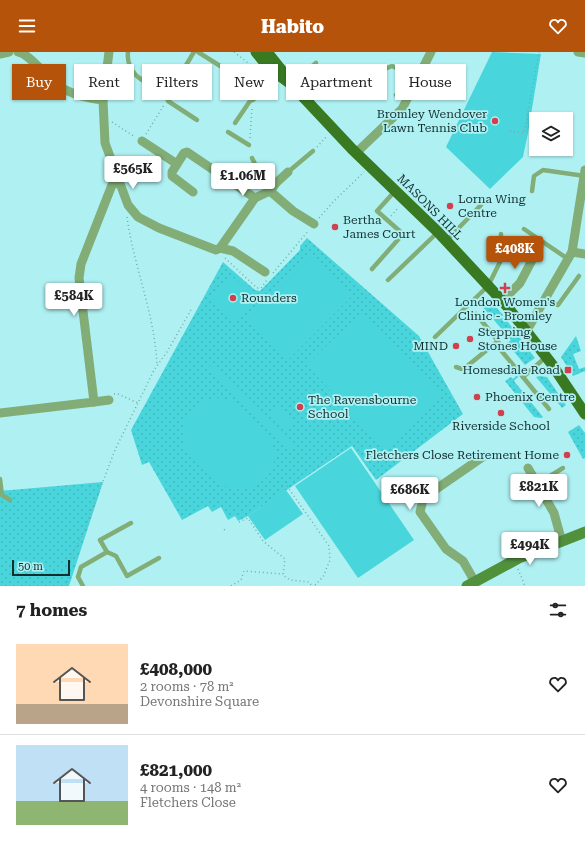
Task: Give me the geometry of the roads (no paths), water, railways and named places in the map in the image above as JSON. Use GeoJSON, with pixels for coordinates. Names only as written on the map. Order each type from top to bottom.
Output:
{"type":"FeatureCollection","features":[{"type":"Feature","properties":{"kind":"main road","name":"MASONS HILL"},"geometry":{"type":"LineString","coordinates":[[256,52],[266,64]]}},
{"type":"Feature","properties":{"kind":"main road","name":"MASONS HILL"},"geometry":{"type":"LineString","coordinates":[[267,52],[286,77]]}},
{"type":"Feature","properties":{"kind":"main road","name":"MASONS HILL"},"geometry":{"type":"LineString","coordinates":[[306,100],[356,153],[442,236],[512,311],[585,414]]}},
{"type":"Feature","properties":{"kind":"main road"},"geometry":{"type":"LineString","coordinates":[[471,584],[514,560],[585,532]]}},
{"type":"Feature","properties":{"kind":"street"},"geometry":{"type":"LineString","coordinates":[[0,54],[9,52]]}},
{"type":"Feature","properties":{"kind":"street"},"geometry":{"type":"LineString","coordinates":[[18,52],[27,56],[47,77],[60,87],[74,93]]}},
{"type":"Feature","properties":{"kind":"street"},"geometry":{"type":"LineString","coordinates":[[107,64],[109,52]]}},
{"type":"Feature","properties":{"kind":"street"},"geometry":{"type":"LineString","coordinates":[[425,64],[431,52]]}},
{"type":"Feature","properties":{"kind":"street"},"geometry":{"type":"LineString","coordinates":[[578,52],[585,53]]}},
{"type":"Feature","properties":{"kind":"street"},"geometry":{"type":"LineString","coordinates":[[103,100],[105,143],[128,205],[138,217],[159,228],[210,248],[216,250],[220,248],[233,251],[265,272]]}},
{"type":"Feature","properties":{"kind":"street"},"geometry":{"type":"LineString","coordinates":[[356,153],[398,113],[407,100]]}},
{"type":"Feature","properties":{"kind":"street"},"geometry":{"type":"LineString","coordinates":[[142,141],[177,164]]}},
{"type":"Feature","properties":{"kind":"street"},"geometry":{"type":"LineString","coordinates":[[193,192],[172,176],[172,172],[184,153],[187,152],[256,198]]}},
{"type":"Feature","properties":{"kind":"street"},"geometry":{"type":"LineString","coordinates":[[220,248],[256,198],[270,191],[276,182],[288,172]]}},
{"type":"Feature","properties":{"kind":"street"},"geometry":{"type":"LineString","coordinates":[[526,329],[530,325],[570,255],[585,174]]}},
{"type":"Feature","properties":{"kind":"street"},"geometry":{"type":"LineString","coordinates":[[94,402],[80,271],[81,264],[112,185],[119,182]]}},
{"type":"Feature","properties":{"kind":"street"},"geometry":{"type":"LineString","coordinates":[[270,191],[293,211],[314,224]]}},
{"type":"Feature","properties":{"kind":"street"},"geometry":{"type":"LineString","coordinates":[[502,301],[520,283],[539,247]]}},
{"type":"Feature","properties":{"kind":"street"},"geometry":{"type":"LineString","coordinates":[[570,255],[585,254]]}},
{"type":"Feature","properties":{"kind":"street"},"geometry":{"type":"LineString","coordinates":[[0,413],[109,400]]}},
{"type":"Feature","properties":{"kind":"street"},"geometry":{"type":"LineString","coordinates":[[471,584],[463,561],[446,549],[420,512],[423,500],[429,494],[484,456]]}},
{"type":"Feature","properties":{"kind":"street"},"geometry":{"type":"LineString","coordinates":[[528,468],[554,513],[562,542]]}},
{"type":"Feature","properties":{"kind":"lane"},"geometry":{"type":"LineString","coordinates":[[128,52],[127,59],[128,64]]}},
{"type":"Feature","properties":{"kind":"lane"},"geometry":{"type":"LineString","coordinates":[[186,64],[194,52]]}},
{"type":"Feature","properties":{"kind":"lane"},"geometry":{"type":"LineString","coordinates":[[198,52],[220,66]]}},
{"type":"Feature","properties":{"kind":"lane"},"geometry":{"type":"LineString","coordinates":[[134,73],[142,80]]}},
{"type":"Feature","properties":{"kind":"lane"},"geometry":{"type":"LineString","coordinates":[[168,100],[197,120]]}},
{"type":"Feature","properties":{"kind":"lane"},"geometry":{"type":"LineString","coordinates":[[235,123],[251,100]]}},
{"type":"Feature","properties":{"kind":"lane"},"geometry":{"type":"LineString","coordinates":[[228,132],[249,145]]}},
{"type":"Feature","properties":{"kind":"lane"},"geometry":{"type":"LineString","coordinates":[[288,172],[313,151]]}},
{"type":"Feature","properties":{"kind":"lane"},"geometry":{"type":"LineString","coordinates":[[240,188],[255,164],[252,158]]}},
{"type":"Feature","properties":{"kind":"lane"},"geometry":{"type":"LineString","coordinates":[[532,191],[534,176],[543,170],[585,174]]}},
{"type":"Feature","properties":{"kind":"lane"},"geometry":{"type":"LineString","coordinates":[[372,269],[403,234],[376,211],[395,191]]}},
{"type":"Feature","properties":{"kind":"lane"},"geometry":{"type":"LineString","coordinates":[[388,280],[481,205]]}},
{"type":"Feature","properties":{"kind":"lane"},"geometry":{"type":"LineString","coordinates":[[524,229],[570,255]]}},
{"type":"Feature","properties":{"kind":"lane"},"geometry":{"type":"LineString","coordinates":[[435,337],[488,286],[500,262],[501,234]]}},
{"type":"Feature","properties":{"kind":"lane"},"geometry":{"type":"LineString","coordinates":[[543,302],[558,305],[579,276]]}},
{"type":"Feature","properties":{"kind":"lane"},"geometry":{"type":"LineString","coordinates":[[476,314],[498,341],[500,349],[549,409]]}},
{"type":"Feature","properties":{"kind":"lane"},"geometry":{"type":"LineString","coordinates":[[456,367],[462,369],[466,367],[498,341]]}},
{"type":"Feature","properties":{"kind":"lane"},"geometry":{"type":"LineString","coordinates":[[523,377],[546,357]]}},
{"type":"Feature","properties":{"kind":"lane"},"geometry":{"type":"LineString","coordinates":[[537,484],[563,468]]}},
{"type":"Feature","properties":{"kind":"lane"},"geometry":{"type":"LineString","coordinates":[[0,479],[2,495],[10,500]]}},
{"type":"Feature","properties":{"kind":"lane"},"geometry":{"type":"LineString","coordinates":[[131,523],[100,540],[107,552],[116,556],[127,576],[159,558]]}},
{"type":"Feature","properties":{"kind":"lane"},"geometry":{"type":"LineString","coordinates":[[83,586],[78,577],[81,567],[107,552]]}},
{"type":"Feature","properties":{"kind":"place","name":"Bromley Wendover Lawn Tennis Club"},"geometry":{"type":"Point","coordinates":[495,121]}},
{"type":"Feature","properties":{"kind":"place","name":"Lorna Wing Centre"},"geometry":{"type":"Point","coordinates":[450,206]}},
{"type":"Feature","properties":{"kind":"place","name":"Bertha James Court"},"geometry":{"type":"Point","coordinates":[335,227]}},
{"type":"Feature","properties":{"kind":"place","name":"London Women's Clinic - Bromley"},"geometry":{"type":"Point","coordinates":[505,288]}},
{"type":"Feature","properties":{"kind":"place","name":"Rounders"},"geometry":{"type":"Point","coordinates":[233,298]}},
{"type":"Feature","properties":{"kind":"place","name":"Stepping Stones House"},"geometry":{"type":"Point","coordinates":[470,339]}},
{"type":"Feature","properties":{"kind":"place","name":"MIND"},"geometry":{"type":"Point","coordinates":[456,346]}},
{"type":"Feature","properties":{"kind":"place","name":"Homesdale Road"},"geometry":{"type":"Point","coordinates":[568,370]}},
{"type":"Feature","properties":{"kind":"place","name":"Phoenix Centre"},"geometry":{"type":"Point","coordinates":[477,397]}},
{"type":"Feature","properties":{"kind":"place","name":"The Ravensbourne School"},"geometry":{"type":"Point","coordinates":[300,407]}},
{"type":"Feature","properties":{"kind":"place","name":"Riverside School"},"geometry":{"type":"Point","coordinates":[501,413]}},
{"type":"Feature","properties":{"kind":"place","name":"Fletchers Close Retirement Home"},"geometry":{"type":"Point","coordinates":[567,455]}}]}
